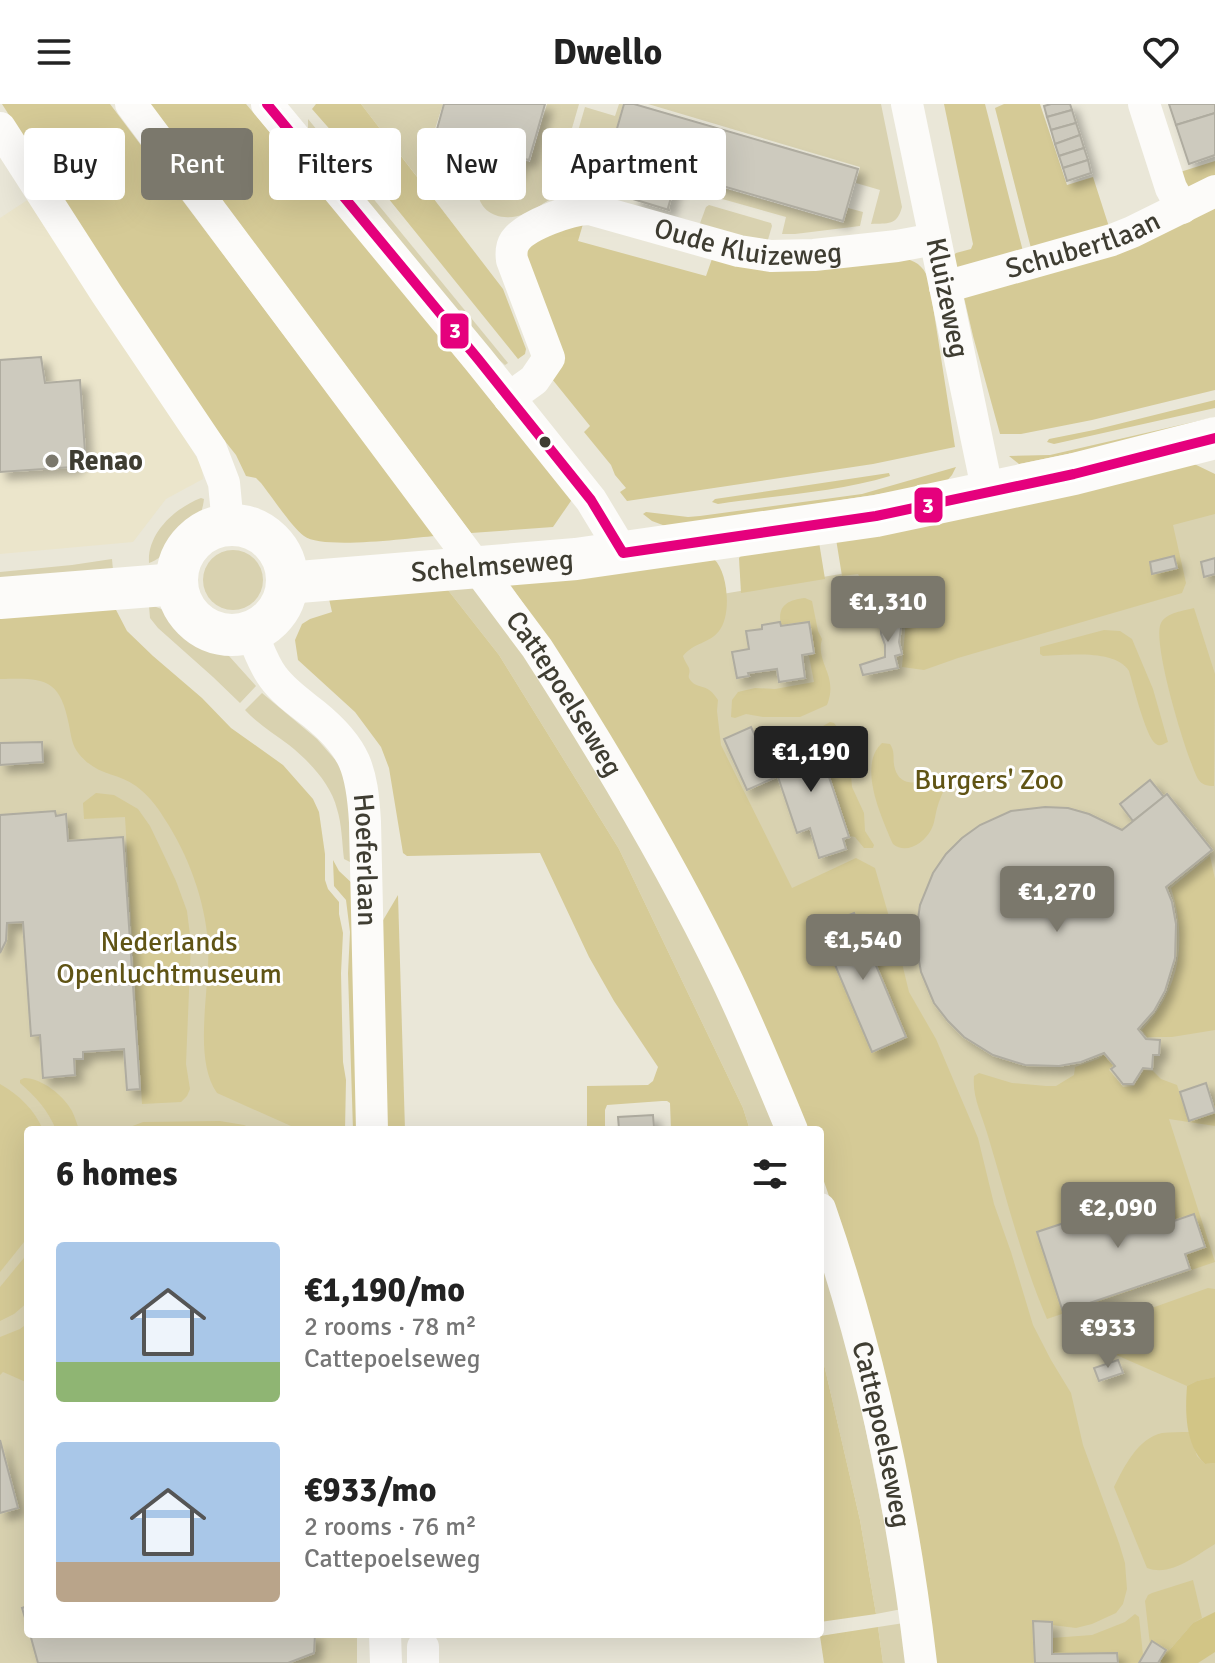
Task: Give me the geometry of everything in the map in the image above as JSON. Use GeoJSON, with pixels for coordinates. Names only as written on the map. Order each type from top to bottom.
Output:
{"type":"FeatureCollection","features":[{"type":"Feature","properties":{"kind":"main road","name":"Schelmseweg"},"geometry":{"type":"LineString","coordinates":[[287,583],[576,559],[876,516],[988,493],[1215,438]]}},
{"type":"Feature","properties":{"kind":"main road"},"geometry":{"type":"LineString","coordinates":[[228,525],[251,528],[269,539],[283,556],[287,583],[283,603],[273,618],[263,627],[239,636],[217,633],[199,625],[184,608],[177,584],[179,565],[189,545],[215,527],[228,525]]}},
{"type":"Feature","properties":{"kind":"main road"},"geometry":{"type":"LineString","coordinates":[[0,598],[177,584]]}},
{"type":"Feature","properties":{"kind":"street","name":"Cattepoelseweg"},"geometry":{"type":"LineString","coordinates":[[131,104],[537,648],[626,793],[692,910],[727,980],[790,1126]]}},
{"type":"Feature","properties":{"kind":"street","name":"Kluizeweg"},"geometry":{"type":"LineString","coordinates":[[907,104],[988,493]]}},
{"type":"Feature","properties":{"kind":"street"},"geometry":{"type":"LineString","coordinates":[[1144,104],[1171,188],[1182,208]]}},
{"type":"Feature","properties":{"kind":"street"},"geometry":{"type":"LineString","coordinates":[[279,108],[591,500],[623,553]]}},
{"type":"Feature","properties":{"kind":"street"},"geometry":{"type":"LineString","coordinates":[[0,128],[211,449],[224,483],[228,525]]}},
{"type":"Feature","properties":{"kind":"street","name":"Schubertlaan"},"geometry":{"type":"LineString","coordinates":[[945,287],[1112,240],[1215,191]]}},
{"type":"Feature","properties":{"kind":"street","name":"Oude Kluizeweg"},"geometry":{"type":"LineString","coordinates":[[509,398],[534,380],[549,358],[512,260],[512,247],[522,234],[559,214],[590,209],[739,251],[771,256],[814,255],[935,239]]}},
{"type":"Feature","properties":{"kind":"street","name":"Hoeferlaan"},"geometry":{"type":"LineString","coordinates":[[251,632],[272,676],[346,744],[360,777],[365,822],[372,1126]]}},
{"type":"Feature","properties":{"kind":"street","name":"Cattepoelseweg"},"geometry":{"type":"LineString","coordinates":[[824,1222],[858,1329],[885,1444],[906,1551],[921,1663]]}},
{"type":"Feature","properties":{"kind":"street"},"geometry":{"type":"LineString","coordinates":[[385,1638],[386,1663]]}},
{"type":"Feature","properties":{"kind":"shaded area"},"geometry":{"type":"Polygon","coordinates":[[[30,200],[174,419],[202,467],[203,479],[166,499],[133,542],[0,554],[0,218],[30,200]]]}},
{"type":"Feature","properties":{"kind":"shaded area"},"geometry":{"type":"Polygon","coordinates":[[[1215,1377],[1215,1463],[1205,1464],[1190,1438],[1187,1386],[1215,1377]]]}},
{"type":"Feature","properties":{"kind":"shaded area"},"geometry":{"type":"Polygon","coordinates":[[[1215,1612],[1215,1652],[1198,1663],[1160,1661],[1193,1623],[1215,1612]]]}},
{"type":"Feature","properties":{"kind":"green space"},"geometry":{"type":"Polygon","coordinates":[[[2,104],[110,104],[141,145],[141,200],[182,200],[435,536],[329,542],[304,536],[261,483],[256,478],[246,476],[236,455],[205,416],[63,200],[125,200],[125,128],[24,128],[24,138],[2,104]]]}},
{"type":"Feature","properties":{"kind":"green space"},"geometry":{"type":"Polygon","coordinates":[[[150,104],[246,104],[269,131],[269,200],[328,200],[573,498],[553,527],[471,533],[222,200],[253,200],[253,128],[168,128],[150,104]]]}},
{"type":"Feature","properties":{"kind":"green space"},"geometry":{"type":"Polygon","coordinates":[[[316,104],[361,104],[379,128],[329,128],[312,109],[316,104]]]}},
{"type":"Feature","properties":{"kind":"green space"},"geometry":{"type":"Polygon","coordinates":[[[361,104],[443,104],[435,128],[417,128],[417,177],[401,156],[401,128],[380,128],[361,104]]]}},
{"type":"Feature","properties":{"kind":"green space"},"geometry":{"type":"Polygon","coordinates":[[[547,104],[579,104],[572,128],[542,128],[542,200],[549,200],[518,216],[501,217],[487,211],[480,200],[526,200],[526,161],[530,162],[547,104]]]}},
{"type":"Feature","properties":{"kind":"green space"},"geometry":{"type":"Polygon","coordinates":[[[619,104],[623,104],[617,128],[579,128],[585,107],[615,116],[619,104]]]}},
{"type":"Feature","properties":{"kind":"green space"},"geometry":{"type":"Polygon","coordinates":[[[648,104],[881,104],[902,207],[900,213],[891,222],[871,224],[880,190],[856,183],[860,167],[648,104]]]}},
{"type":"Feature","properties":{"kind":"green space"},"geometry":{"type":"Polygon","coordinates":[[[944,104],[985,104],[1025,259],[958,275],[954,255],[971,249],[973,244],[944,104]]]}},
{"type":"Feature","properties":{"kind":"green space"},"geometry":{"type":"Polygon","coordinates":[[[1004,104],[1040,104],[1067,185],[1093,177],[1111,233],[1033,256],[995,108],[1004,104]]]}},
{"type":"Feature","properties":{"kind":"green space"},"geometry":{"type":"Polygon","coordinates":[[[401,156],[417,177],[417,200],[435,200],[503,289],[526,349],[518,359],[390,200],[401,200],[401,156]]]}},
{"type":"Feature","properties":{"kind":"green space"},"geometry":{"type":"Polygon","coordinates":[[[1215,161],[1215,181],[1192,193],[1177,173],[1215,161]]]}},
{"type":"Feature","properties":{"kind":"green space"},"geometry":{"type":"Polygon","coordinates":[[[726,189],[843,223],[848,208],[863,212],[860,226],[795,234],[782,234],[786,217],[726,200],[726,189]]]}},
{"type":"Feature","properties":{"kind":"green space"},"geometry":{"type":"Polygon","coordinates":[[[366,200],[374,200],[508,363],[505,365],[488,350],[366,200]]]}},
{"type":"Feature","properties":{"kind":"green space"},"geometry":{"type":"Polygon","coordinates":[[[1215,203],[1215,390],[1092,420],[1021,434],[1000,434],[962,289],[1215,203]]]}},
{"type":"Feature","properties":{"kind":"green space"},"geometry":{"type":"Polygon","coordinates":[[[709,205],[771,223],[767,243],[699,226],[709,205]]]}},
{"type":"Feature","properties":{"kind":"green space"},"geometry":{"type":"Polygon","coordinates":[[[583,224],[578,241],[706,276],[713,256],[906,259],[915,262],[929,281],[955,447],[873,464],[627,501],[620,492],[626,488],[584,432],[590,426],[552,379],[563,365],[563,355],[527,265],[527,252],[535,239],[583,224]]]}},
{"type":"Feature","properties":{"kind":"green space"},"geometry":{"type":"Polygon","coordinates":[[[1215,400],[1215,408],[1054,444],[1047,442],[1049,439],[1215,400]]]}},
{"type":"Feature","properties":{"kind":"green space"},"geometry":{"type":"Polygon","coordinates":[[[1215,417],[1215,424],[1019,464],[1009,456],[1050,455],[1215,417]]]}},
{"type":"Feature","properties":{"kind":"green space"},"geometry":{"type":"Polygon","coordinates":[[[1188,461],[1215,474],[1215,514],[1173,525],[1186,583],[1182,593],[924,670],[902,667],[907,607],[888,596],[869,592],[858,574],[842,576],[836,539],[1188,461]]]}},
{"type":"Feature","properties":{"kind":"green space"},"geometry":{"type":"Polygon","coordinates":[[[956,467],[944,484],[668,527],[643,514],[700,516],[862,494],[956,467]]]}},
{"type":"Feature","properties":{"kind":"green space"},"geometry":{"type":"Polygon","coordinates":[[[889,473],[890,476],[827,490],[718,504],[712,502],[715,499],[889,473]]]}},
{"type":"Feature","properties":{"kind":"green space","name":"Burgers' Zoo"},"geometry":{"type":"Polygon","coordinates":[[[1215,496],[1215,1663],[1014,1663],[651,606],[977,551],[1215,496]]]}},
{"type":"Feature","properties":{"kind":"green space"},"geometry":{"type":"Polygon","coordinates":[[[201,498],[204,499],[201,511],[189,530],[169,551],[149,563],[153,542],[164,523],[201,498]]]}},
{"type":"Feature","properties":{"kind":"green space"},"geometry":{"type":"Polygon","coordinates":[[[819,542],[825,579],[741,593],[739,558],[747,549],[819,542]]]}},
{"type":"Feature","properties":{"kind":"green space"},"geometry":{"type":"Polygon","coordinates":[[[233,550],[245,552],[254,559],[261,568],[261,592],[254,601],[245,608],[233,610],[221,608],[212,601],[205,592],[203,580],[205,568],[212,559],[221,552],[233,550]]]}},
{"type":"Feature","properties":{"kind":"green space"},"geometry":{"type":"Polygon","coordinates":[[[112,559],[113,570],[0,584],[0,572],[112,559]]]}},
{"type":"Feature","properties":{"kind":"green space"},"geometry":{"type":"Polygon","coordinates":[[[714,559],[723,573],[727,594],[726,615],[715,635],[683,656],[691,681],[707,688],[718,700],[721,745],[792,888],[856,858],[875,868],[909,992],[936,1039],[978,1138],[994,1204],[1033,1325],[1071,1393],[1083,1445],[1125,1563],[1127,1589],[1123,1604],[1116,1613],[1076,1628],[1033,1621],[1035,1663],[933,1663],[838,1222],[824,1182],[824,1126],[804,1126],[551,644],[507,580],[714,559]]]}},
{"type":"Feature","properties":{"kind":"green space"},"geometry":{"type":"Polygon","coordinates":[[[470,583],[527,656],[673,898],[777,1126],[749,1126],[743,1108],[619,849],[499,655],[444,585],[470,583]]]}},
{"type":"Feature","properties":{"kind":"green space"},"geometry":{"type":"Polygon","coordinates":[[[444,585],[499,655],[619,849],[743,1108],[749,1126],[671,1126],[670,1103],[662,1101],[607,1105],[605,1126],[587,1126],[587,1086],[648,1085],[653,1081],[658,1067],[589,957],[540,853],[407,856],[403,853],[389,768],[381,747],[355,712],[298,660],[295,640],[302,624],[332,612],[329,599],[444,585]]]}},
{"type":"Feature","properties":{"kind":"green space"},"geometry":{"type":"Polygon","coordinates":[[[805,598],[812,601],[822,639],[822,655],[830,685],[827,705],[800,717],[746,714],[731,717],[732,700],[738,692],[814,682],[809,656],[815,654],[810,621],[781,625],[780,618],[785,605],[805,598]]]}},
{"type":"Feature","properties":{"kind":"green space"},"geometry":{"type":"Polygon","coordinates":[[[151,605],[169,612],[191,634],[229,656],[256,686],[240,703],[158,628],[150,618],[151,605]]]}},
{"type":"Feature","properties":{"kind":"green space"},"geometry":{"type":"Polygon","coordinates":[[[114,606],[127,631],[231,728],[283,765],[313,799],[319,812],[325,880],[339,902],[343,933],[341,973],[345,1126],[291,1126],[217,1093],[205,1061],[206,927],[194,878],[181,847],[152,800],[136,786],[100,770],[79,754],[72,740],[65,709],[55,689],[38,680],[0,679],[0,610],[114,606]]]}},
{"type":"Feature","properties":{"kind":"green space"},"geometry":{"type":"Polygon","coordinates":[[[1194,608],[1215,674],[1214,786],[1201,783],[1193,767],[1179,726],[1161,652],[1159,634],[1164,619],[1176,612],[1194,608]]]}},
{"type":"Feature","properties":{"kind":"green space"},"geometry":{"type":"Polygon","coordinates":[[[1104,630],[1120,631],[1132,639],[1153,689],[1168,742],[1159,745],[1152,740],[1129,671],[1123,664],[1102,656],[1040,654],[1040,647],[1104,630]]]}},
{"type":"Feature","properties":{"kind":"green space","name":"Nederlands Openluchtmuseum"},"geometry":{"type":"Polygon","coordinates":[[[125,631],[338,1126],[24,1126],[24,1638],[357,1638],[357,1663],[0,1663],[0,641],[125,631]]]}},
{"type":"Feature","properties":{"kind":"green space"},"geometry":{"type":"Polygon","coordinates":[[[262,693],[317,739],[338,763],[349,789],[350,862],[344,859],[339,815],[324,782],[297,751],[245,710],[262,693]]]}},
{"type":"Feature","properties":{"kind":"green space"},"geometry":{"type":"Polygon","coordinates":[[[830,722],[837,727],[841,756],[850,764],[852,787],[864,813],[865,831],[873,848],[864,848],[855,837],[850,836],[817,737],[823,726],[830,722]]]}},
{"type":"Feature","properties":{"kind":"green space"},"geometry":{"type":"Polygon","coordinates":[[[882,743],[890,744],[895,769],[901,779],[917,782],[931,774],[951,776],[931,830],[924,839],[909,848],[893,844],[874,792],[872,765],[882,743]]]}},
{"type":"Feature","properties":{"kind":"green space"},"geometry":{"type":"Polygon","coordinates":[[[96,793],[114,795],[138,809],[150,826],[187,911],[191,943],[186,1064],[190,1089],[181,1102],[142,1104],[125,817],[84,819],[83,803],[96,793]]]}},
{"type":"Feature","properties":{"kind":"green space"},"geometry":{"type":"Polygon","coordinates":[[[1210,856],[1215,879],[1215,1030],[1172,1037],[1147,1037],[1142,1030],[1165,998],[1177,964],[1179,927],[1171,888],[1210,856]]]}},
{"type":"Feature","properties":{"kind":"green space"},"geometry":{"type":"Polygon","coordinates":[[[333,860],[339,871],[354,885],[362,1126],[353,1126],[348,973],[350,932],[346,900],[334,886],[333,860]]]}},
{"type":"Feature","properties":{"kind":"green space"},"geometry":{"type":"Polygon","coordinates":[[[398,895],[405,1126],[381,1126],[382,922],[398,895]]]}},
{"type":"Feature","properties":{"kind":"green space"},"geometry":{"type":"Polygon","coordinates":[[[1104,1055],[1114,1065],[1109,1070],[1123,1087],[1134,1086],[1144,1070],[1153,1071],[1161,1079],[1177,1085],[1187,1116],[1214,1107],[1215,1103],[1215,1126],[1169,1119],[1215,1262],[1047,1319],[1022,1251],[978,1106],[974,1076],[979,1073],[1012,1083],[1056,1086],[1074,1075],[1075,1067],[1104,1055]]]}},
{"type":"Feature","properties":{"kind":"green space"},"geometry":{"type":"Polygon","coordinates":[[[20,1080],[38,1081],[58,1094],[72,1111],[78,1126],[54,1126],[41,1104],[20,1080]]]}},
{"type":"Feature","properties":{"kind":"green space"},"geometry":{"type":"Polygon","coordinates":[[[0,1084],[26,1104],[41,1126],[24,1126],[24,1242],[0,1272],[0,1084]]]}},
{"type":"Feature","properties":{"kind":"green space"},"geometry":{"type":"Polygon","coordinates":[[[220,1121],[246,1126],[132,1126],[143,1122],[220,1121]]]}},
{"type":"Feature","properties":{"kind":"green space"},"geometry":{"type":"Polygon","coordinates":[[[24,1258],[24,1305],[0,1321],[0,1287],[24,1258]]]}},
{"type":"Feature","properties":{"kind":"green space"},"geometry":{"type":"Polygon","coordinates":[[[824,1261],[846,1332],[902,1609],[876,1614],[860,1520],[824,1364],[824,1261]]]}},
{"type":"Feature","properties":{"kind":"green space"},"geometry":{"type":"Polygon","coordinates":[[[1208,1288],[1215,1289],[1215,1377],[1187,1386],[1073,1336],[1208,1288]]]}},
{"type":"Feature","properties":{"kind":"green space"},"geometry":{"type":"Polygon","coordinates":[[[24,1326],[24,1381],[3,1372],[0,1375],[0,1337],[24,1326]]]}},
{"type":"Feature","properties":{"kind":"green space"},"geometry":{"type":"Polygon","coordinates":[[[824,1364],[860,1520],[876,1614],[824,1621],[824,1364]]]}},
{"type":"Feature","properties":{"kind":"green space"},"geometry":{"type":"Polygon","coordinates":[[[1189,1432],[1197,1456],[1205,1464],[1215,1463],[1215,1544],[1174,1568],[1147,1568],[1114,1487],[1133,1454],[1146,1441],[1162,1433],[1189,1432]]]}},
{"type":"Feature","properties":{"kind":"green space"},"geometry":{"type":"Polygon","coordinates":[[[1193,1580],[1202,1618],[1193,1623],[1158,1663],[1152,1641],[1150,1644],[1145,1601],[1152,1593],[1193,1580]]]}},
{"type":"Feature","properties":{"kind":"green space"},"geometry":{"type":"Polygon","coordinates":[[[1135,1614],[1139,1617],[1143,1655],[1139,1663],[1118,1663],[1117,1653],[1052,1654],[1052,1638],[1092,1635],[1125,1622],[1135,1614]]]}},
{"type":"Feature","properties":{"kind":"green space"},"geometry":{"type":"Polygon","coordinates":[[[904,1623],[908,1663],[883,1663],[878,1627],[904,1623]]]}},
{"type":"Feature","properties":{"kind":"green space"},"geometry":{"type":"Polygon","coordinates":[[[878,1627],[883,1663],[824,1663],[820,1638],[878,1627]]]}},
{"type":"Feature","properties":{"kind":"building"},"geometry":{"type":"Polygon","coordinates":[[[444,104],[545,104],[529,160],[526,159],[526,128],[437,128],[444,104]]]}},
{"type":"Feature","properties":{"kind":"building"},"geometry":{"type":"Polygon","coordinates":[[[624,104],[634,104],[717,128],[617,128],[624,104]]]}},
{"type":"Feature","properties":{"kind":"building"},"geometry":{"type":"Polygon","coordinates":[[[1070,104],[1072,110],[1047,117],[1044,106],[1070,104]]]}},
{"type":"Feature","properties":{"kind":"building"},"geometry":{"type":"Polygon","coordinates":[[[1169,104],[1215,104],[1215,113],[1176,125],[1169,104]]]}},
{"type":"Feature","properties":{"kind":"building"},"geometry":{"type":"Polygon","coordinates":[[[1072,110],[1076,123],[1051,130],[1047,117],[1072,110]]]}},
{"type":"Feature","properties":{"kind":"building"},"geometry":{"type":"Polygon","coordinates":[[[1215,113],[1215,155],[1189,164],[1176,125],[1215,113]]]}},
{"type":"Feature","properties":{"kind":"building"},"geometry":{"type":"Polygon","coordinates":[[[1076,123],[1080,135],[1055,144],[1051,130],[1076,123]]]}},
{"type":"Feature","properties":{"kind":"building"},"geometry":{"type":"Polygon","coordinates":[[[726,131],[858,169],[843,221],[726,187],[726,131]]]}},
{"type":"Feature","properties":{"kind":"building"},"geometry":{"type":"Polygon","coordinates":[[[1080,135],[1084,148],[1059,156],[1055,144],[1080,135]]]}},
{"type":"Feature","properties":{"kind":"building"},"geometry":{"type":"Polygon","coordinates":[[[1084,148],[1088,160],[1063,168],[1059,156],[1084,148]]]}},
{"type":"Feature","properties":{"kind":"building"},"geometry":{"type":"Polygon","coordinates":[[[1088,160],[1091,173],[1067,181],[1063,168],[1088,160]]]}},
{"type":"Feature","properties":{"kind":"building"},"geometry":{"type":"Polygon","coordinates":[[[636,200],[670,200],[669,210],[636,200]]]}},
{"type":"Feature","properties":{"kind":"building"},"geometry":{"type":"Polygon","coordinates":[[[41,357],[45,383],[80,380],[85,452],[73,467],[0,472],[0,360],[41,357]]]}},
{"type":"Feature","properties":{"kind":"building"},"geometry":{"type":"Polygon","coordinates":[[[1174,556],[1177,568],[1152,574],[1150,562],[1174,556]]]}},
{"type":"Feature","properties":{"kind":"building"},"geometry":{"type":"Polygon","coordinates":[[[1215,558],[1215,574],[1204,577],[1201,562],[1215,558]]]}},
{"type":"Feature","properties":{"kind":"building"},"geometry":{"type":"Polygon","coordinates":[[[891,607],[904,607],[899,642],[902,654],[895,656],[898,668],[863,675],[860,665],[885,657],[881,622],[888,621],[891,607]]]}},
{"type":"Feature","properties":{"kind":"building"},"geometry":{"type":"Polygon","coordinates":[[[780,622],[781,626],[809,622],[814,653],[802,655],[805,678],[779,682],[777,669],[748,673],[749,676],[737,678],[732,652],[749,649],[746,631],[780,622]]]}},
{"type":"Feature","properties":{"kind":"building"},"geometry":{"type":"Polygon","coordinates":[[[751,727],[774,778],[747,790],[724,739],[751,727]]]}},
{"type":"Feature","properties":{"kind":"building"},"geometry":{"type":"Polygon","coordinates":[[[803,729],[808,740],[816,738],[849,837],[843,839],[846,849],[819,858],[810,828],[797,833],[776,771],[783,769],[776,747],[803,729]]]}},
{"type":"Feature","properties":{"kind":"building"},"geometry":{"type":"Polygon","coordinates":[[[42,742],[43,762],[0,765],[0,743],[42,742]]]}},
{"type":"Feature","properties":{"kind":"building"},"geometry":{"type":"Polygon","coordinates":[[[1150,780],[1164,797],[1133,821],[1120,804],[1150,780]]]}},
{"type":"Feature","properties":{"kind":"building"},"geometry":{"type":"Polygon","coordinates":[[[1167,794],[1212,850],[1166,887],[1176,924],[1175,958],[1165,991],[1154,1011],[1138,1029],[1146,1039],[1160,1040],[1159,1055],[1153,1055],[1152,1069],[1143,1068],[1133,1084],[1123,1084],[1111,1069],[1115,1066],[1104,1053],[1059,1066],[1025,1065],[993,1055],[964,1037],[934,1003],[921,972],[917,950],[920,905],[933,873],[946,854],[980,825],[1011,811],[1068,808],[1122,830],[1167,794]]]}},
{"type":"Feature","properties":{"kind":"building"},"geometry":{"type":"Polygon","coordinates":[[[55,811],[56,816],[66,814],[68,841],[123,837],[140,1089],[127,1090],[124,1049],[83,1052],[83,1059],[74,1059],[75,1075],[43,1078],[40,1035],[31,1036],[23,922],[7,923],[6,941],[0,953],[0,815],[55,811]]]}},
{"type":"Feature","properties":{"kind":"building"},"geometry":{"type":"Polygon","coordinates":[[[854,913],[906,1037],[872,1052],[819,927],[854,913]]]}},
{"type":"Feature","properties":{"kind":"building"},"geometry":{"type":"Polygon","coordinates":[[[1206,1083],[1215,1112],[1189,1121],[1180,1092],[1206,1083]]]}},
{"type":"Feature","properties":{"kind":"building"},"geometry":{"type":"Polygon","coordinates":[[[653,1115],[654,1126],[619,1126],[618,1117],[653,1115]]]}},
{"type":"Feature","properties":{"kind":"building"},"geometry":{"type":"Polygon","coordinates":[[[1163,1190],[1174,1221],[1194,1214],[1205,1247],[1185,1254],[1190,1269],[1063,1312],[1037,1232],[1163,1190]]]}},
{"type":"Feature","properties":{"kind":"building"},"geometry":{"type":"Polygon","coordinates":[[[1118,1360],[1123,1373],[1099,1381],[1094,1368],[1118,1360]]]}},
{"type":"Feature","properties":{"kind":"building"},"geometry":{"type":"Polygon","coordinates":[[[0,1440],[18,1508],[0,1513],[0,1440]]]}},
{"type":"Feature","properties":{"kind":"building"},"geometry":{"type":"Polygon","coordinates":[[[1033,1621],[1052,1622],[1052,1654],[1117,1653],[1118,1663],[1035,1663],[1033,1621]]]}},
{"type":"Feature","properties":{"kind":"building"},"geometry":{"type":"Polygon","coordinates":[[[31,1638],[315,1638],[314,1653],[288,1663],[38,1663],[31,1638]]]}},
{"type":"Feature","properties":{"kind":"building"},"geometry":{"type":"Polygon","coordinates":[[[1152,1641],[1166,1650],[1158,1663],[1139,1663],[1152,1641]]]}},
{"type":"Feature","properties":{"kind":"transit line","name":"3"},"geometry":{"type":"LineString","coordinates":[[267,104],[591,500],[623,553],[876,516],[1074,474],[1215,438]]}},
{"type":"Feature","properties":{"kind":"place","name":"Renao"},"geometry":{"type":"Point","coordinates":[52,461]}}]}
